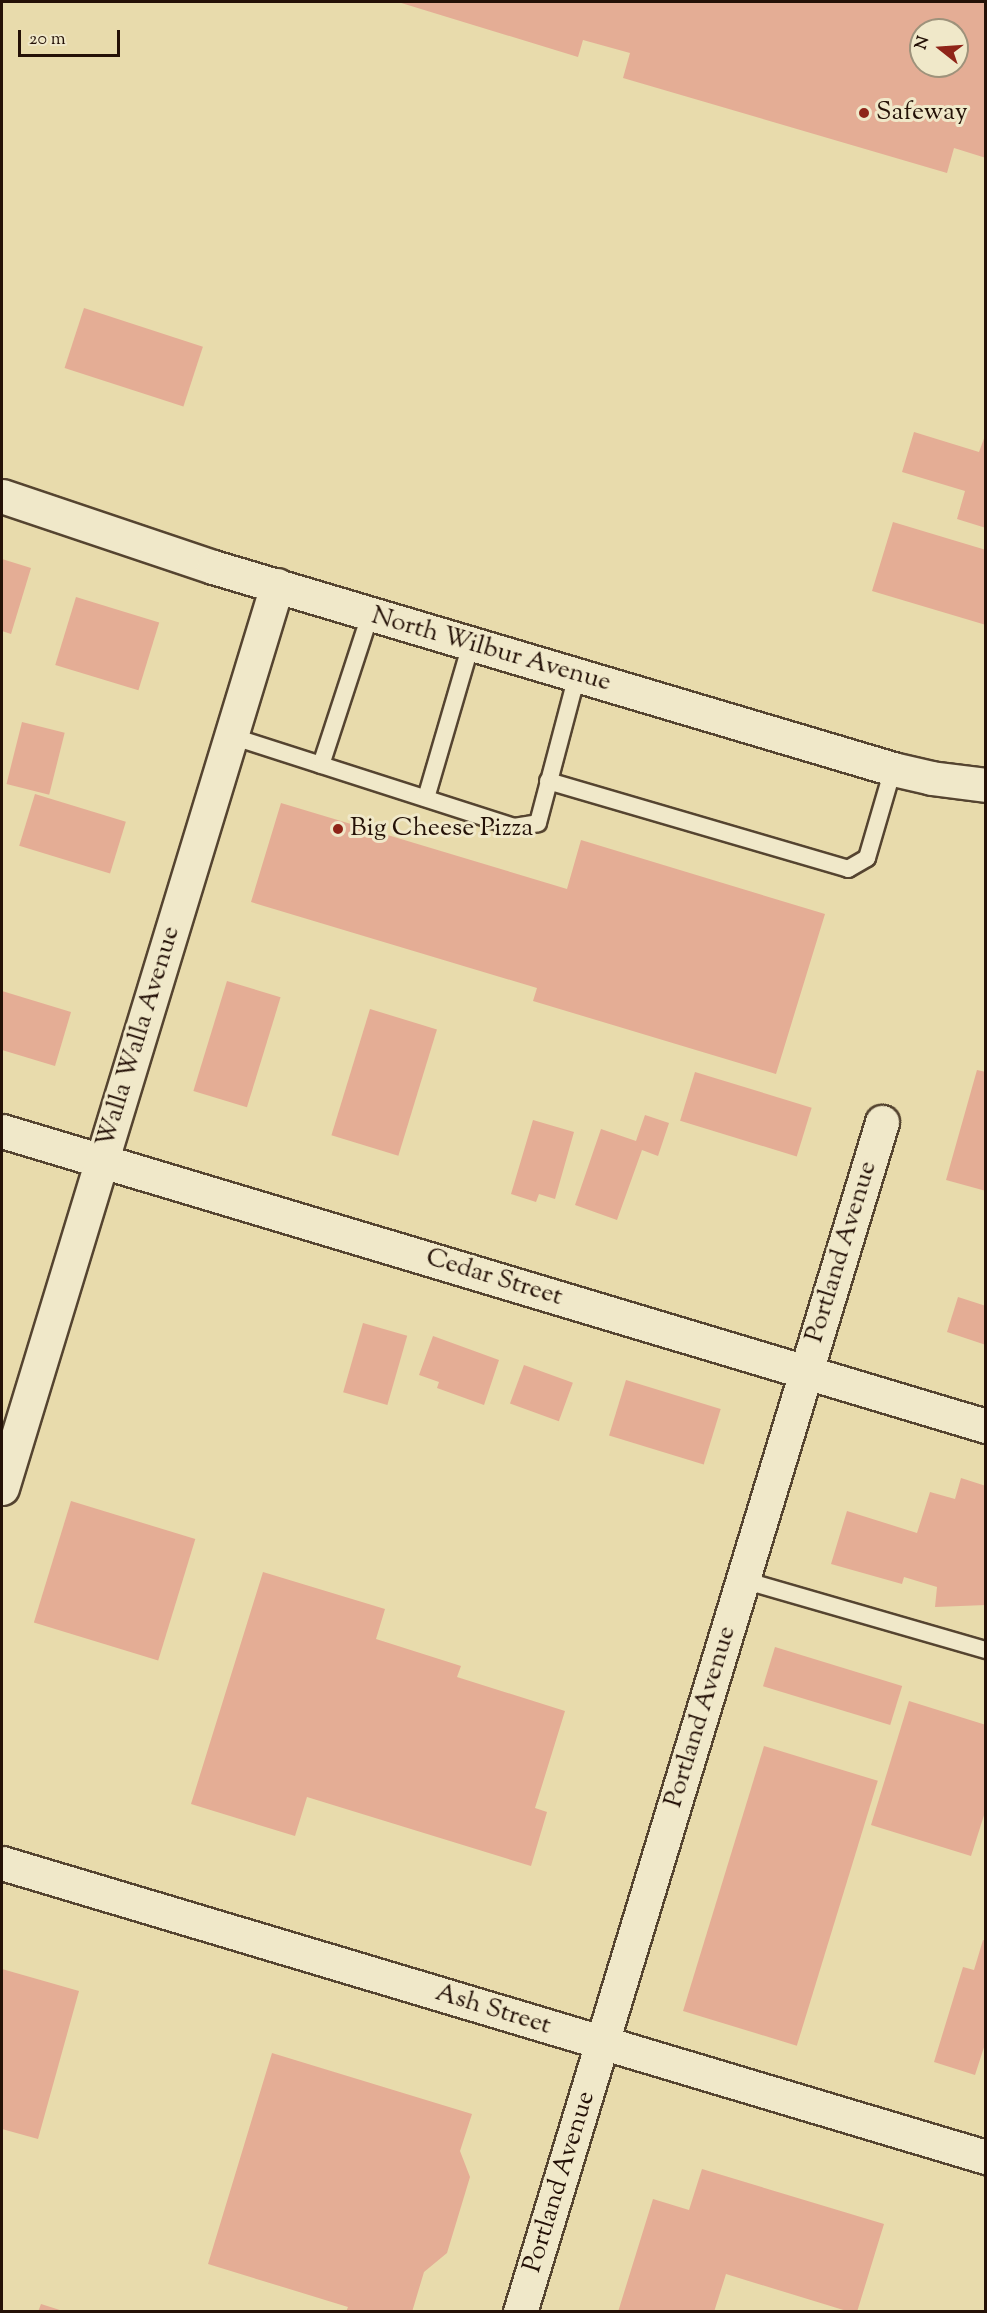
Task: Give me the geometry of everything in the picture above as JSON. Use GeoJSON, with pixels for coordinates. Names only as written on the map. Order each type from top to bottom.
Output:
{"type":"FeatureCollection","features":[{"type":"Feature","properties":{"kind":"street","name":"North Wilbur Avenue"},"geometry":{"type":"LineString","coordinates":[[2,496],[213,567],[893,769],[931,778],[986,785]]}},
{"type":"Feature","properties":{"kind":"street","name":"Walla Walla Avenue"},"geometry":{"type":"LineString","coordinates":[[2,1488],[277,585]]}},
{"type":"Feature","properties":{"kind":"street","name":"Portland Avenue"},"geometry":{"type":"LineString","coordinates":[[520,2312],[882,1122]]}},
{"type":"Feature","properties":{"kind":"street","name":"Cedar Street"},"geometry":{"type":"LineString","coordinates":[[2,1131],[986,1426]]}},
{"type":"Feature","properties":{"kind":"street","name":"Ash Street"},"geometry":{"type":"LineString","coordinates":[[2,1863],[986,2157]]}},
{"type":"Feature","properties":{"kind":"lane"},"geometry":{"type":"LineString","coordinates":[[321,765],[370,615]]}},
{"type":"Feature","properties":{"kind":"lane"},"geometry":{"type":"LineString","coordinates":[[426,798],[471,644]]}},
{"type":"Feature","properties":{"kind":"lane"},"geometry":{"type":"LineString","coordinates":[[231,736],[514,827],[538,823],[577,675]]}},
{"type":"Feature","properties":{"kind":"lane"},"geometry":{"type":"LineString","coordinates":[[548,781],[848,869],[867,858],[893,769]]}},
{"type":"Feature","properties":{"kind":"lane"},"geometry":{"type":"LineString","coordinates":[[743,1580],[986,1650]]}},
{"type":"Feature","properties":{"kind":"building","name":"Safeway"},"geometry":{"type":"Polygon","coordinates":[[[398,2],[986,2],[986,158],[954,148],[947,173],[623,78],[630,53],[583,40],[578,57],[398,2]]]}},
{"type":"Feature","properties":{"kind":"building"},"geometry":{"type":"Polygon","coordinates":[[[84,308],[203,347],[183,407],[65,368],[84,308]]]}},
{"type":"Feature","properties":{"kind":"building"},"geometry":{"type":"Polygon","coordinates":[[[914,432],[979,452],[986,433],[986,528],[957,519],[965,491],[902,472],[914,432]]]}},
{"type":"Feature","properties":{"kind":"building"},"geometry":{"type":"Polygon","coordinates":[[[893,522],[986,550],[986,625],[872,591],[893,522]]]}},
{"type":"Feature","properties":{"kind":"building"},"geometry":{"type":"Polygon","coordinates":[[[2,559],[31,568],[11,634],[2,631],[2,559]]]}},
{"type":"Feature","properties":{"kind":"building"},"geometry":{"type":"Polygon","coordinates":[[[76,597],[159,622],[138,690],[55,665],[76,597]]]}},
{"type":"Feature","properties":{"kind":"building"},"geometry":{"type":"Polygon","coordinates":[[[22,722],[65,733],[49,795],[7,784],[22,722]]]}},
{"type":"Feature","properties":{"kind":"building"},"geometry":{"type":"Polygon","coordinates":[[[35,794],[126,822],[110,873],[19,846],[35,794]]]}},
{"type":"Feature","properties":{"kind":"building"},"geometry":{"type":"Polygon","coordinates":[[[281,803],[567,889],[581,840],[825,914],[776,1074],[533,1001],[537,988],[251,902],[281,803]]]}},
{"type":"Feature","properties":{"kind":"building"},"geometry":{"type":"Polygon","coordinates":[[[227,981],[281,997],[247,1107],[193,1091],[227,981]]]}},
{"type":"Feature","properties":{"kind":"building"},"geometry":{"type":"Polygon","coordinates":[[[2,991],[71,1012],[55,1066],[2,1050],[2,991]]]}},
{"type":"Feature","properties":{"kind":"building"},"geometry":{"type":"Polygon","coordinates":[[[370,1009],[437,1029],[398,1156],[331,1135],[370,1009]]]}},
{"type":"Feature","properties":{"kind":"building"},"geometry":{"type":"Polygon","coordinates":[[[977,1070],[986,1072],[986,1191],[946,1180],[977,1070]]]}},
{"type":"Feature","properties":{"kind":"building"},"geometry":{"type":"Polygon","coordinates":[[[695,1072],[812,1108],[797,1156],[680,1121],[695,1072]]]}},
{"type":"Feature","properties":{"kind":"building"},"geometry":{"type":"Polygon","coordinates":[[[645,1115],[669,1123],[658,1156],[642,1150],[617,1220],[575,1205],[601,1129],[636,1141],[645,1115]]]}},
{"type":"Feature","properties":{"kind":"building"},"geometry":{"type":"Polygon","coordinates":[[[533,1120],[574,1132],[555,1199],[539,1194],[536,1202],[511,1194],[533,1120]]]}},
{"type":"Feature","properties":{"kind":"building"},"geometry":{"type":"Polygon","coordinates":[[[958,1297],[986,1306],[986,1345],[947,1332],[958,1297]]]}},
{"type":"Feature","properties":{"kind":"building"},"geometry":{"type":"Polygon","coordinates":[[[363,1323],[407,1336],[387,1405],[343,1392],[363,1323]]]}},
{"type":"Feature","properties":{"kind":"building"},"geometry":{"type":"Polygon","coordinates":[[[433,1336],[499,1360],[484,1405],[437,1388],[439,1382],[419,1375],[433,1336]]]}},
{"type":"Feature","properties":{"kind":"building"},"geometry":{"type":"Polygon","coordinates":[[[524,1365],[573,1383],[559,1421],[510,1404],[524,1365]]]}},
{"type":"Feature","properties":{"kind":"building"},"geometry":{"type":"Polygon","coordinates":[[[626,1380],[721,1409],[704,1464],[609,1435],[626,1380]]]}},
{"type":"Feature","properties":{"kind":"building"},"geometry":{"type":"Polygon","coordinates":[[[961,1478],[986,1486],[986,1605],[935,1607],[937,1587],[904,1577],[902,1584],[831,1564],[847,1511],[917,1533],[930,1492],[955,1499],[961,1478]]]}},
{"type":"Feature","properties":{"kind":"building"},"geometry":{"type":"Polygon","coordinates":[[[71,1501],[195,1539],[158,1660],[34,1622],[71,1501]]]}},
{"type":"Feature","properties":{"kind":"building"},"geometry":{"type":"Polygon","coordinates":[[[263,1572],[385,1609],[376,1639],[461,1666],[457,1677],[565,1711],[535,1808],[547,1812],[531,1866],[307,1797],[295,1836],[191,1804],[263,1572]]]}},
{"type":"Feature","properties":{"kind":"building"},"geometry":{"type":"Polygon","coordinates":[[[775,1647],[902,1686],[890,1725],[763,1686],[775,1647]]]}},
{"type":"Feature","properties":{"kind":"building"},"geometry":{"type":"Polygon","coordinates":[[[909,1701],[986,1725],[986,1809],[971,1856],[871,1825],[909,1701]]]}},
{"type":"Feature","properties":{"kind":"building"},"geometry":{"type":"Polygon","coordinates":[[[764,1746],[878,1781],[797,2046],[683,2011],[764,1746]]]}},
{"type":"Feature","properties":{"kind":"building"},"geometry":{"type":"Polygon","coordinates":[[[983,1940],[986,1941],[986,2041],[975,2075],[934,2062],[963,1967],[974,1970],[983,1940]]]}},
{"type":"Feature","properties":{"kind":"building"},"geometry":{"type":"Polygon","coordinates":[[[2,1969],[79,1991],[38,2139],[2,2129],[2,1969]]]}},
{"type":"Feature","properties":{"kind":"building"},"geometry":{"type":"Polygon","coordinates":[[[272,2053],[472,2114],[460,2151],[470,2177],[447,2253],[424,2272],[412,2312],[346,2312],[348,2307],[208,2264],[272,2053]]]}},
{"type":"Feature","properties":{"kind":"building"},"geometry":{"type":"Polygon","coordinates":[[[702,2169],[884,2224],[857,2312],[850,2312],[726,2274],[714,2312],[618,2312],[653,2199],[689,2210],[702,2169]]]}},
{"type":"Feature","properties":{"kind":"building"},"geometry":{"type":"Polygon","coordinates":[[[41,2304],[63,2311],[63,2312],[38,2312],[41,2304]]]}},
{"type":"Feature","properties":{"kind":"place","name":"Safeway"},"geometry":{"type":"Point","coordinates":[864,113]}},
{"type":"Feature","properties":{"kind":"place","name":"Big Cheese Pizza"},"geometry":{"type":"Point","coordinates":[338,829]}}]}
